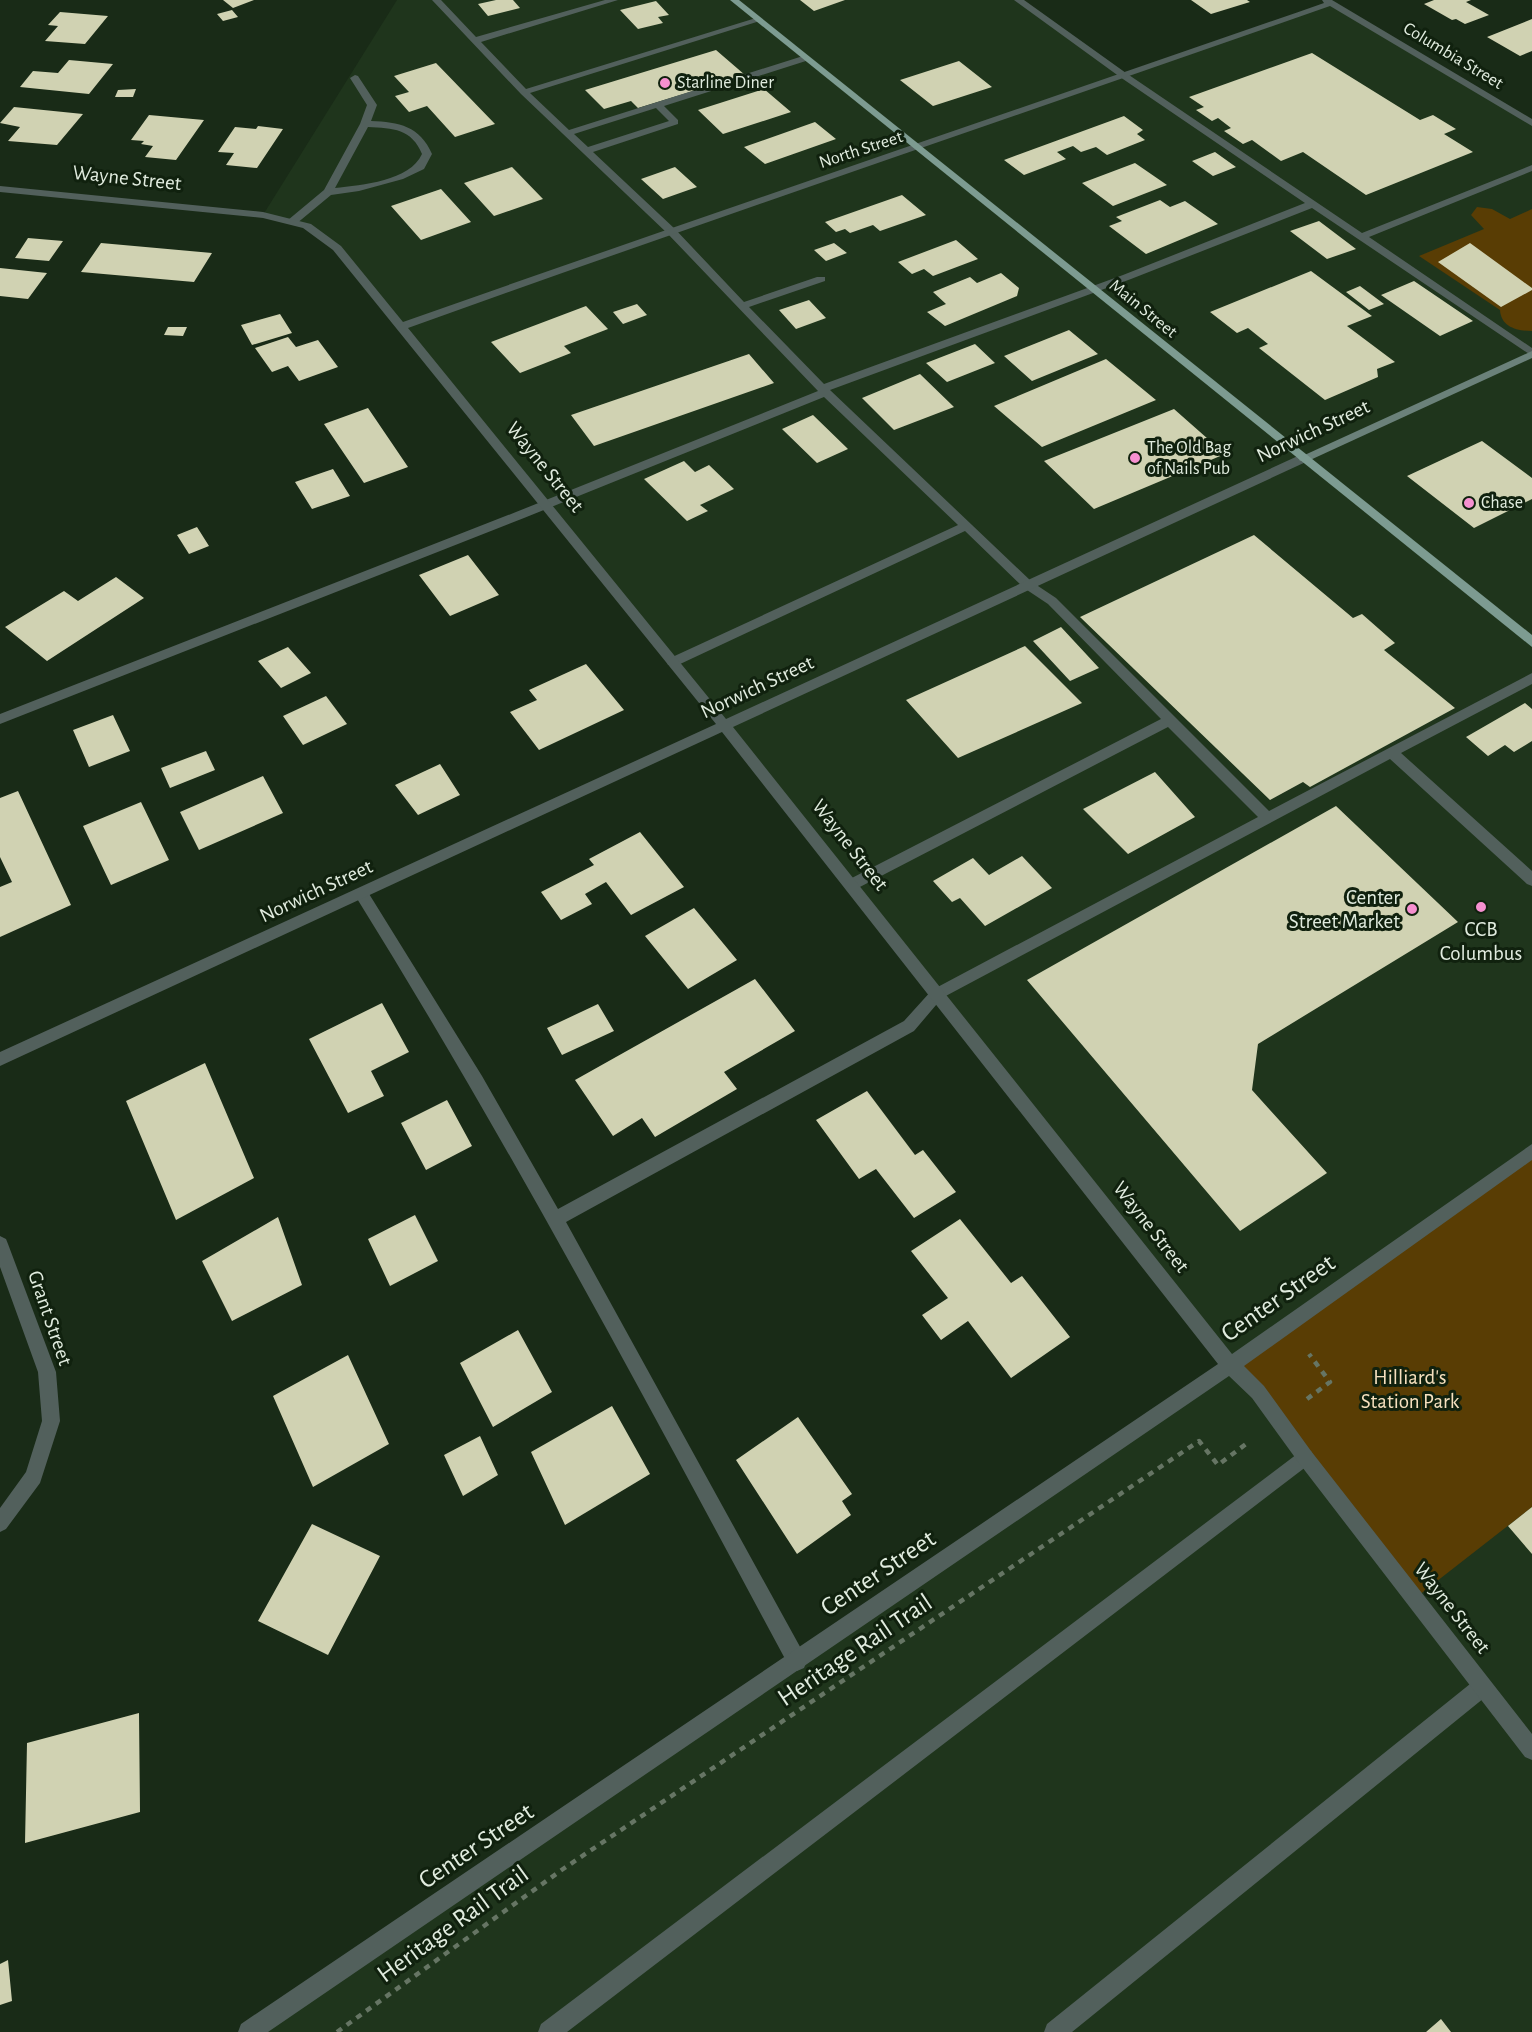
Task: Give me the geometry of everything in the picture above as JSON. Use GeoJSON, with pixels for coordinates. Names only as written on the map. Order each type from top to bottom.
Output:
{"type":"FeatureCollection","features":[{"type":"Feature","properties":{"kind":"main road","name":"Main Street"},"geometry":{"type":"LineString","coordinates":[[734,0],[1532,642]]}},
{"type":"Feature","properties":{"kind":"main road","name":"Norwich Street"},"geometry":{"type":"LineString","coordinates":[[1304,458],[1532,354]]}},
{"type":"Feature","properties":{"kind":"street"},"geometry":{"type":"LineString","coordinates":[[436,0],[524,92],[671,231],[824,390],[1028,585],[1052,601],[1268,818]]}},
{"type":"Feature","properties":{"kind":"street"},"geometry":{"type":"LineString","coordinates":[[473,41],[614,0]]}},
{"type":"Feature","properties":{"kind":"street"},"geometry":{"type":"LineString","coordinates":[[1018,0],[1123,75],[1532,354]]}},
{"type":"Feature","properties":{"kind":"street","name":"North Street"},"geometry":{"type":"LineString","coordinates":[[400,327],[671,231],[917,148],[1329,1]]}},
{"type":"Feature","properties":{"kind":"street","name":"Columbia Street"},"geometry":{"type":"LineString","coordinates":[[1329,1],[1532,123]]}},
{"type":"Feature","properties":{"kind":"street"},"geometry":{"type":"LineString","coordinates":[[524,92],[759,20]]}},
{"type":"Feature","properties":{"kind":"street"},"geometry":{"type":"LineString","coordinates":[[568,133],[806,58]]}},
{"type":"Feature","properties":{"kind":"street"},"geometry":{"type":"LineString","coordinates":[[292,222],[327,192],[365,124],[372,105],[355,78]]}},
{"type":"Feature","properties":{"kind":"street"},"geometry":{"type":"LineString","coordinates":[[587,151],[675,122],[658,105]]}},
{"type":"Feature","properties":{"kind":"street"},"geometry":{"type":"LineString","coordinates":[[327,192],[359,188],[400,177],[421,167],[427,154],[423,141],[409,129],[365,124]]}},
{"type":"Feature","properties":{"kind":"street"},"geometry":{"type":"LineString","coordinates":[[1361,237],[1532,168]]}},
{"type":"Feature","properties":{"kind":"street","name":"Wayne Street"},"geometry":{"type":"LineString","coordinates":[[0,189],[263,215],[307,226],[337,248],[725,726],[1229,1364],[1258,1392],[1305,1457],[1532,1750]]}},
{"type":"Feature","properties":{"kind":"street"},"geometry":{"type":"LineString","coordinates":[[0,719],[544,504],[824,390],[1312,204]]}},
{"type":"Feature","properties":{"kind":"street"},"geometry":{"type":"LineString","coordinates":[[742,306],[820,279]]}},
{"type":"Feature","properties":{"kind":"street","name":"Norwich Street"},"geometry":{"type":"LineString","coordinates":[[0,1059],[1304,458]]}},
{"type":"Feature","properties":{"kind":"street"},"geometry":{"type":"LineString","coordinates":[[673,662],[966,526]]}},
{"type":"Feature","properties":{"kind":"street"},"geometry":{"type":"LineString","coordinates":[[555,1219],[909,1026],[937,994],[1532,678]]}},
{"type":"Feature","properties":{"kind":"street"},"geometry":{"type":"LineString","coordinates":[[851,885],[1170,720]]}},
{"type":"Feature","properties":{"kind":"street"},"geometry":{"type":"LineString","coordinates":[[1391,752],[1532,880]]}},
{"type":"Feature","properties":{"kind":"street"},"geometry":{"type":"LineString","coordinates":[[361,893],[399,951],[555,1219],[797,1661]]}},
{"type":"Feature","properties":{"kind":"street","name":"Center Street"},"geometry":{"type":"LineString","coordinates":[[249,2032],[1288,1326],[1532,1151]]}},
{"type":"Feature","properties":{"kind":"street","name":"Grant Street"},"geometry":{"type":"LineString","coordinates":[[0,1244],[47,1372],[51,1421],[34,1477],[0,1522]]}},
{"type":"Feature","properties":{"kind":"street"},"geometry":{"type":"LineString","coordinates":[[549,2032],[1305,1457]]}},
{"type":"Feature","properties":{"kind":"street"},"geometry":{"type":"LineString","coordinates":[[1055,2032],[1482,1687]]}},
{"type":"Feature","properties":{"kind":"path","name":"Heritage Rail Trail"},"geometry":{"type":"LineString","coordinates":[[338,2032],[562,1869],[1199,1441],[1218,1465],[1330,1382],[1288,1326]]}},
{"type":"Feature","properties":{"kind":"shaded area"},"geometry":{"type":"Polygon","coordinates":[[[397,0],[1018,0],[1123,75],[1331,3],[1532,123],[1532,2032],[249,2032],[1229,1364],[352,266],[307,226],[263,215],[397,0]]]}},
{"type":"Feature","properties":{"kind":"green space"},"geometry":{"type":"Polygon","coordinates":[[[1477,207],[1492,209],[1510,219],[1532,209],[1532,331],[1511,327],[1503,320],[1500,310],[1419,256],[1484,229],[1471,215],[1477,207]]]}},
{"type":"Feature","properties":{"kind":"green space","name":"Hilliard's Station Park"},"geometry":{"type":"Polygon","coordinates":[[[1532,1151],[1532,1507],[1414,1599],[1229,1364],[1532,1151]]]}},
{"type":"Feature","properties":{"kind":"building"},"geometry":{"type":"Polygon","coordinates":[[[223,0],[254,0],[233,8],[223,0]]]}},
{"type":"Feature","properties":{"kind":"building"},"geometry":{"type":"Polygon","coordinates":[[[496,0],[513,0],[520,8],[488,16],[478,4],[496,0]]]}},
{"type":"Feature","properties":{"kind":"building"},"geometry":{"type":"Polygon","coordinates":[[[800,0],[845,0],[814,11],[800,0]]]}},
{"type":"Feature","properties":{"kind":"building"},"geometry":{"type":"Polygon","coordinates":[[[1191,0],[1247,0],[1250,2],[1211,14],[1191,0]]]}},
{"type":"Feature","properties":{"kind":"building"},"geometry":{"type":"Polygon","coordinates":[[[1434,0],[1471,0],[1466,2],[1489,15],[1465,24],[1456,19],[1452,20],[1424,4],[1434,0]]]}},
{"type":"Feature","properties":{"kind":"building"},"geometry":{"type":"Polygon","coordinates":[[[656,1],[669,15],[658,17],[663,23],[638,29],[620,10],[656,1]]]}},
{"type":"Feature","properties":{"kind":"building"},"geometry":{"type":"Polygon","coordinates":[[[232,10],[238,17],[223,21],[217,14],[232,10]]]}},
{"type":"Feature","properties":{"kind":"building"},"geometry":{"type":"Polygon","coordinates":[[[60,12],[108,16],[85,44],[45,41],[58,26],[48,25],[60,12]]]}},
{"type":"Feature","properties":{"kind":"building"},"geometry":{"type":"Polygon","coordinates":[[[1532,19],[1532,51],[1520,56],[1487,37],[1532,19]]]}},
{"type":"Feature","properties":{"kind":"building","name":"Starline Diner"},"geometry":{"type":"Polygon","coordinates":[[[716,50],[745,75],[638,108],[631,101],[604,109],[585,90],[716,50]]]}},
{"type":"Feature","properties":{"kind":"building"},"geometry":{"type":"Polygon","coordinates":[[[1312,53],[1420,120],[1433,115],[1456,129],[1444,134],[1473,152],[1366,195],[1303,152],[1281,161],[1252,140],[1243,144],[1224,131],[1231,128],[1218,118],[1212,121],[1196,110],[1204,107],[1189,97],[1312,53]]]}},
{"type":"Feature","properties":{"kind":"building"},"geometry":{"type":"Polygon","coordinates":[[[69,60],[113,64],[89,94],[20,87],[33,71],[58,73],[69,60]]]}},
{"type":"Feature","properties":{"kind":"building"},"geometry":{"type":"Polygon","coordinates":[[[959,61],[992,87],[933,106],[900,80],[959,61]]]}},
{"type":"Feature","properties":{"kind":"building"},"geometry":{"type":"Polygon","coordinates":[[[436,63],[495,124],[455,137],[427,106],[409,112],[395,96],[409,92],[394,76],[436,63]]]}},
{"type":"Feature","properties":{"kind":"building"},"geometry":{"type":"Polygon","coordinates":[[[136,89],[133,97],[115,97],[118,90],[136,89]]]}},
{"type":"Feature","properties":{"kind":"building"},"geometry":{"type":"Polygon","coordinates":[[[764,89],[791,112],[723,134],[698,110],[764,89]]]}},
{"type":"Feature","properties":{"kind":"building"},"geometry":{"type":"Polygon","coordinates":[[[14,107],[83,114],[57,145],[8,141],[20,127],[0,123],[14,107]]]}},
{"type":"Feature","properties":{"kind":"building"},"geometry":{"type":"Polygon","coordinates":[[[149,115],[204,120],[176,160],[145,157],[153,146],[141,144],[144,141],[131,140],[149,115]]]}},
{"type":"Feature","properties":{"kind":"building"},"geometry":{"type":"Polygon","coordinates":[[[1124,116],[1143,130],[1137,134],[1145,140],[1107,155],[1096,147],[1081,152],[1073,146],[1057,152],[1066,159],[1024,175],[1004,160],[1124,116]]]}},
{"type":"Feature","properties":{"kind":"building"},"geometry":{"type":"Polygon","coordinates":[[[815,122],[836,139],[765,164],[744,147],[815,122]]]}},
{"type":"Feature","properties":{"kind":"building"},"geometry":{"type":"Polygon","coordinates":[[[258,126],[283,129],[257,168],[226,165],[234,153],[218,152],[235,127],[256,129],[258,126]]]}},
{"type":"Feature","properties":{"kind":"building"},"geometry":{"type":"Polygon","coordinates":[[[1215,152],[1236,167],[1213,176],[1192,161],[1215,152]]]}},
{"type":"Feature","properties":{"kind":"building"},"geometry":{"type":"Polygon","coordinates":[[[1135,163],[1167,185],[1113,206],[1082,183],[1135,163]]]}},
{"type":"Feature","properties":{"kind":"building"},"geometry":{"type":"Polygon","coordinates":[[[512,167],[543,199],[494,216],[464,183],[512,167]]]}},
{"type":"Feature","properties":{"kind":"building"},"geometry":{"type":"Polygon","coordinates":[[[675,167],[697,187],[663,199],[641,179],[675,167]]]}},
{"type":"Feature","properties":{"kind":"building"},"geometry":{"type":"Polygon","coordinates":[[[441,189],[471,222],[421,240],[391,206],[441,189]]]}},
{"type":"Feature","properties":{"kind":"building"},"geometry":{"type":"Polygon","coordinates":[[[902,195],[926,215],[880,231],[873,225],[850,233],[845,229],[836,232],[825,222],[902,195]]]}},
{"type":"Feature","properties":{"kind":"building"},"geometry":{"type":"Polygon","coordinates":[[[1160,200],[1170,207],[1185,201],[1218,224],[1146,254],[1109,226],[1122,221],[1116,217],[1160,200]]]}},
{"type":"Feature","properties":{"kind":"building"},"geometry":{"type":"Polygon","coordinates":[[[1319,221],[1356,249],[1327,259],[1290,231],[1319,221]]]}},
{"type":"Feature","properties":{"kind":"building"},"geometry":{"type":"Polygon","coordinates":[[[28,238],[63,241],[49,261],[15,258],[28,238]]]}},
{"type":"Feature","properties":{"kind":"building"},"geometry":{"type":"Polygon","coordinates":[[[956,240],[978,259],[933,276],[924,269],[912,274],[898,262],[956,240]]]}},
{"type":"Feature","properties":{"kind":"building"},"geometry":{"type":"Polygon","coordinates":[[[101,243],[212,253],[194,282],[81,272],[101,243]]]}},
{"type":"Feature","properties":{"kind":"building"},"geometry":{"type":"Polygon","coordinates":[[[834,243],[847,253],[826,261],[814,250],[834,243]]]}},
{"type":"Feature","properties":{"kind":"building"},"geometry":{"type":"Polygon","coordinates":[[[1470,243],[1532,290],[1501,307],[1438,262],[1470,243]]]}},
{"type":"Feature","properties":{"kind":"building"},"geometry":{"type":"Polygon","coordinates":[[[0,268],[47,273],[28,299],[0,296],[0,268]]]}},
{"type":"Feature","properties":{"kind":"building"},"geometry":{"type":"Polygon","coordinates":[[[1311,271],[1372,316],[1347,326],[1395,362],[1377,369],[1378,377],[1325,400],[1259,348],[1268,344],[1248,328],[1237,333],[1210,312],[1311,271]]]}},
{"type":"Feature","properties":{"kind":"building"},"geometry":{"type":"Polygon","coordinates":[[[1001,273],[1019,288],[1017,296],[945,326],[927,312],[946,304],[933,292],[970,277],[977,283],[1001,273]]]}},
{"type":"Feature","properties":{"kind":"building"},"geometry":{"type":"Polygon","coordinates":[[[1414,281],[1473,321],[1440,336],[1381,295],[1414,281]]]}},
{"type":"Feature","properties":{"kind":"building"},"geometry":{"type":"Polygon","coordinates":[[[1360,286],[1384,304],[1369,310],[1346,292],[1360,286]]]}},
{"type":"Feature","properties":{"kind":"building"},"geometry":{"type":"Polygon","coordinates":[[[809,300],[826,318],[796,329],[779,310],[809,300]]]}},
{"type":"Feature","properties":{"kind":"building"},"geometry":{"type":"Polygon","coordinates":[[[637,304],[647,315],[623,324],[613,312],[637,304]]]}},
{"type":"Feature","properties":{"kind":"building"},"geometry":{"type":"Polygon","coordinates":[[[586,306],[608,329],[564,346],[571,353],[520,373],[491,342],[586,306]]]}},
{"type":"Feature","properties":{"kind":"building"},"geometry":{"type":"Polygon","coordinates":[[[280,314],[292,333],[252,345],[241,325],[280,314]]]}},
{"type":"Feature","properties":{"kind":"building"},"geometry":{"type":"Polygon","coordinates":[[[168,327],[187,327],[183,336],[164,335],[168,327]]]}},
{"type":"Feature","properties":{"kind":"building"},"geometry":{"type":"Polygon","coordinates":[[[1069,330],[1098,354],[1032,381],[1004,356],[1069,330]]]}},
{"type":"Feature","properties":{"kind":"building"},"geometry":{"type":"Polygon","coordinates":[[[288,337],[296,347],[318,340],[338,367],[299,381],[288,366],[272,372],[255,348],[288,337]]]}},
{"type":"Feature","properties":{"kind":"building"},"geometry":{"type":"Polygon","coordinates":[[[975,344],[995,363],[947,382],[926,363],[975,344]]]}},
{"type":"Feature","properties":{"kind":"building"},"geometry":{"type":"Polygon","coordinates":[[[749,354],[774,383],[594,446],[571,415],[749,354]]]}},
{"type":"Feature","properties":{"kind":"building"},"geometry":{"type":"Polygon","coordinates":[[[1106,359],[1156,400],[1042,447],[994,406],[1106,359]]]}},
{"type":"Feature","properties":{"kind":"building"},"geometry":{"type":"Polygon","coordinates":[[[920,374],[954,407],[894,430],[862,398],[920,374]]]}},
{"type":"Feature","properties":{"kind":"building"},"geometry":{"type":"Polygon","coordinates":[[[368,408],[408,467],[364,483],[324,424],[368,408]]]}},
{"type":"Feature","properties":{"kind":"building","name":"The Old Bag of Nails Pub"},"geometry":{"type":"Polygon","coordinates":[[[1174,409],[1225,454],[1094,509],[1044,461],[1174,409]]]}},
{"type":"Feature","properties":{"kind":"building"},"geometry":{"type":"Polygon","coordinates":[[[813,415],[848,449],[817,463],[782,429],[813,415]]]}},
{"type":"Feature","properties":{"kind":"building"},"geometry":{"type":"Polygon","coordinates":[[[1482,441],[1532,478],[1532,499],[1474,528],[1407,476],[1482,441]]]}},
{"type":"Feature","properties":{"kind":"building"},"geometry":{"type":"Polygon","coordinates":[[[684,461],[695,472],[709,465],[734,489],[700,505],[708,511],[687,521],[644,479],[684,461]]]}},
{"type":"Feature","properties":{"kind":"building"},"geometry":{"type":"Polygon","coordinates":[[[333,469],[350,496],[312,509],[295,482],[333,469]]]}},
{"type":"Feature","properties":{"kind":"building"},"geometry":{"type":"Polygon","coordinates":[[[197,527],[209,546],[189,554],[177,535],[197,527]]]}},
{"type":"Feature","properties":{"kind":"building"},"geometry":{"type":"Polygon","coordinates":[[[1254,535],[1353,618],[1362,614],[1395,643],[1384,650],[1455,708],[1310,787],[1303,782],[1270,800],[1080,617],[1254,535]]]}},
{"type":"Feature","properties":{"kind":"building"},"geometry":{"type":"Polygon","coordinates":[[[468,555],[499,595],[450,616],[419,575],[468,555]]]}},
{"type":"Feature","properties":{"kind":"building"},"geometry":{"type":"Polygon","coordinates":[[[116,577],[144,598],[47,661],[5,627],[64,591],[78,601],[116,577]]]}},
{"type":"Feature","properties":{"kind":"building"},"geometry":{"type":"Polygon","coordinates":[[[1061,627],[1099,668],[1070,681],[1033,641],[1061,627]]]}},
{"type":"Feature","properties":{"kind":"building"},"geometry":{"type":"Polygon","coordinates":[[[1025,646],[1082,703],[958,758],[906,700],[1025,646]]]}},
{"type":"Feature","properties":{"kind":"building"},"geometry":{"type":"Polygon","coordinates":[[[288,647],[311,673],[281,688],[258,661],[288,647]]]}},
{"type":"Feature","properties":{"kind":"building"},"geometry":{"type":"Polygon","coordinates":[[[586,664],[624,710],[539,750],[510,712],[537,700],[529,690],[586,664]]]}},
{"type":"Feature","properties":{"kind":"building"},"geometry":{"type":"Polygon","coordinates":[[[326,696],[347,724],[303,745],[283,716],[326,696]]]}},
{"type":"Feature","properties":{"kind":"building"},"geometry":{"type":"Polygon","coordinates":[[[1525,703],[1532,709],[1532,741],[1514,752],[1505,745],[1488,756],[1466,737],[1525,703]]]}},
{"type":"Feature","properties":{"kind":"building"},"geometry":{"type":"Polygon","coordinates":[[[113,715],[130,751],[89,767],[73,730],[113,715]]]}},
{"type":"Feature","properties":{"kind":"building"},"geometry":{"type":"Polygon","coordinates":[[[206,751],[215,770],[170,788],[161,768],[206,751]]]}},
{"type":"Feature","properties":{"kind":"building"},"geometry":{"type":"Polygon","coordinates":[[[440,764],[460,795],[418,815],[395,785],[440,764]]]}},
{"type":"Feature","properties":{"kind":"building"},"geometry":{"type":"Polygon","coordinates":[[[1155,772],[1195,817],[1128,854],[1083,809],[1155,772]]]}},
{"type":"Feature","properties":{"kind":"building"},"geometry":{"type":"Polygon","coordinates":[[[263,776],[283,813],[199,850],[180,812],[263,776]]]}},
{"type":"Feature","properties":{"kind":"building"},"geometry":{"type":"Polygon","coordinates":[[[18,791],[71,905],[0,937],[0,887],[12,882],[0,857],[0,798],[18,791]]]}},
{"type":"Feature","properties":{"kind":"building"},"geometry":{"type":"Polygon","coordinates":[[[141,802],[169,860],[111,885],[83,826],[141,802]]]}},
{"type":"Feature","properties":{"kind":"building"},"geometry":{"type":"Polygon","coordinates":[[[1336,806],[1458,922],[1258,1044],[1252,1090],[1327,1173],[1240,1231],[1027,980],[1336,806]]]}},
{"type":"Feature","properties":{"kind":"building"},"geometry":{"type":"Polygon","coordinates":[[[640,832],[684,887],[631,915],[606,882],[585,894],[592,904],[561,920],[541,892],[594,865],[589,859],[640,832]]]}},
{"type":"Feature","properties":{"kind":"building"},"geometry":{"type":"Polygon","coordinates":[[[1022,856],[1052,888],[985,926],[960,898],[952,902],[933,881],[973,858],[989,875],[1022,856]]]}},
{"type":"Feature","properties":{"kind":"building"},"geometry":{"type":"Polygon","coordinates":[[[694,908],[737,960],[688,989],[645,936],[694,908]]]}},
{"type":"Feature","properties":{"kind":"building"},"geometry":{"type":"Polygon","coordinates":[[[755,979],[795,1031],[724,1072],[737,1089],[655,1137],[642,1118],[613,1136],[575,1080],[755,979]]]}},
{"type":"Feature","properties":{"kind":"building"},"geometry":{"type":"Polygon","coordinates":[[[382,1003],[409,1052],[371,1071],[384,1096],[348,1113],[309,1039],[382,1003]]]}},
{"type":"Feature","properties":{"kind":"building"},"geometry":{"type":"Polygon","coordinates":[[[598,1004],[614,1031],[562,1055],[547,1028],[598,1004]]]}},
{"type":"Feature","properties":{"kind":"building"},"geometry":{"type":"Polygon","coordinates":[[[205,1063],[254,1178],[176,1220],[126,1101],[205,1063]]]}},
{"type":"Feature","properties":{"kind":"building"},"geometry":{"type":"Polygon","coordinates":[[[867,1091],[915,1155],[923,1150],[956,1192],[914,1218],[876,1169],[859,1179],[816,1120],[867,1091]]]}},
{"type":"Feature","properties":{"kind":"building"},"geometry":{"type":"Polygon","coordinates":[[[447,1100],[472,1146],[426,1170],[401,1123],[447,1100]]]}},
{"type":"Feature","properties":{"kind":"building"},"geometry":{"type":"Polygon","coordinates":[[[415,1215],[438,1261],[390,1286],[368,1239],[415,1215]]]}},
{"type":"Feature","properties":{"kind":"building"},"geometry":{"type":"Polygon","coordinates":[[[278,1217],[302,1285],[232,1321],[202,1261],[278,1217]]]}},
{"type":"Feature","properties":{"kind":"building"},"geometry":{"type":"Polygon","coordinates":[[[960,1219],[1011,1283],[1022,1276],[1070,1337],[1011,1378],[968,1321],[941,1340],[922,1315],[948,1298],[911,1251],[960,1219]]]}},
{"type":"Feature","properties":{"kind":"building"},"geometry":{"type":"Polygon","coordinates":[[[518,1330],[552,1392],[493,1427],[460,1363],[518,1330]]]}},
{"type":"Feature","properties":{"kind":"building"},"geometry":{"type":"Polygon","coordinates":[[[348,1355],[389,1444],[313,1487],[273,1396],[348,1355]]]}},
{"type":"Feature","properties":{"kind":"building"},"geometry":{"type":"Polygon","coordinates":[[[612,1406],[650,1474],[565,1525],[531,1452],[612,1406]]]}},
{"type":"Feature","properties":{"kind":"building"},"geometry":{"type":"Polygon","coordinates":[[[798,1417],[852,1494],[842,1501],[851,1515],[797,1554],[736,1460],[798,1417]]]}},
{"type":"Feature","properties":{"kind":"building"},"geometry":{"type":"Polygon","coordinates":[[[480,1436],[498,1475],[463,1496],[444,1455],[480,1436]]]}},
{"type":"Feature","properties":{"kind":"building"},"geometry":{"type":"Polygon","coordinates":[[[1532,1507],[1532,1554],[1508,1526],[1532,1507]]]}},
{"type":"Feature","properties":{"kind":"building"},"geometry":{"type":"Polygon","coordinates":[[[312,1524],[380,1556],[328,1655],[258,1621],[312,1524]]]}},
{"type":"Feature","properties":{"kind":"building"},"geometry":{"type":"Polygon","coordinates":[[[139,1713],[140,1812],[25,1843],[27,1743],[139,1713]]]}},
{"type":"Feature","properties":{"kind":"building"},"geometry":{"type":"Polygon","coordinates":[[[8,1960],[12,2001],[0,2005],[0,1964],[8,1960]]]}},
{"type":"Feature","properties":{"kind":"building"},"geometry":{"type":"Polygon","coordinates":[[[1441,2019],[1451,2032],[1426,2032],[1441,2019]]]}},
{"type":"Feature","properties":{"kind":"place","name":"Starline Diner"},"geometry":{"type":"Point","coordinates":[665,83]}},
{"type":"Feature","properties":{"kind":"place","name":"The Old Bag of Nails Pub"},"geometry":{"type":"Point","coordinates":[1135,458]}},
{"type":"Feature","properties":{"kind":"place","name":"Chase"},"geometry":{"type":"Point","coordinates":[1469,503]}},
{"type":"Feature","properties":{"kind":"place","name":"CCB Columbus"},"geometry":{"type":"Point","coordinates":[1481,907]}},
{"type":"Feature","properties":{"kind":"place","name":"Center Street Market"},"geometry":{"type":"Point","coordinates":[1412,909]}}]}
